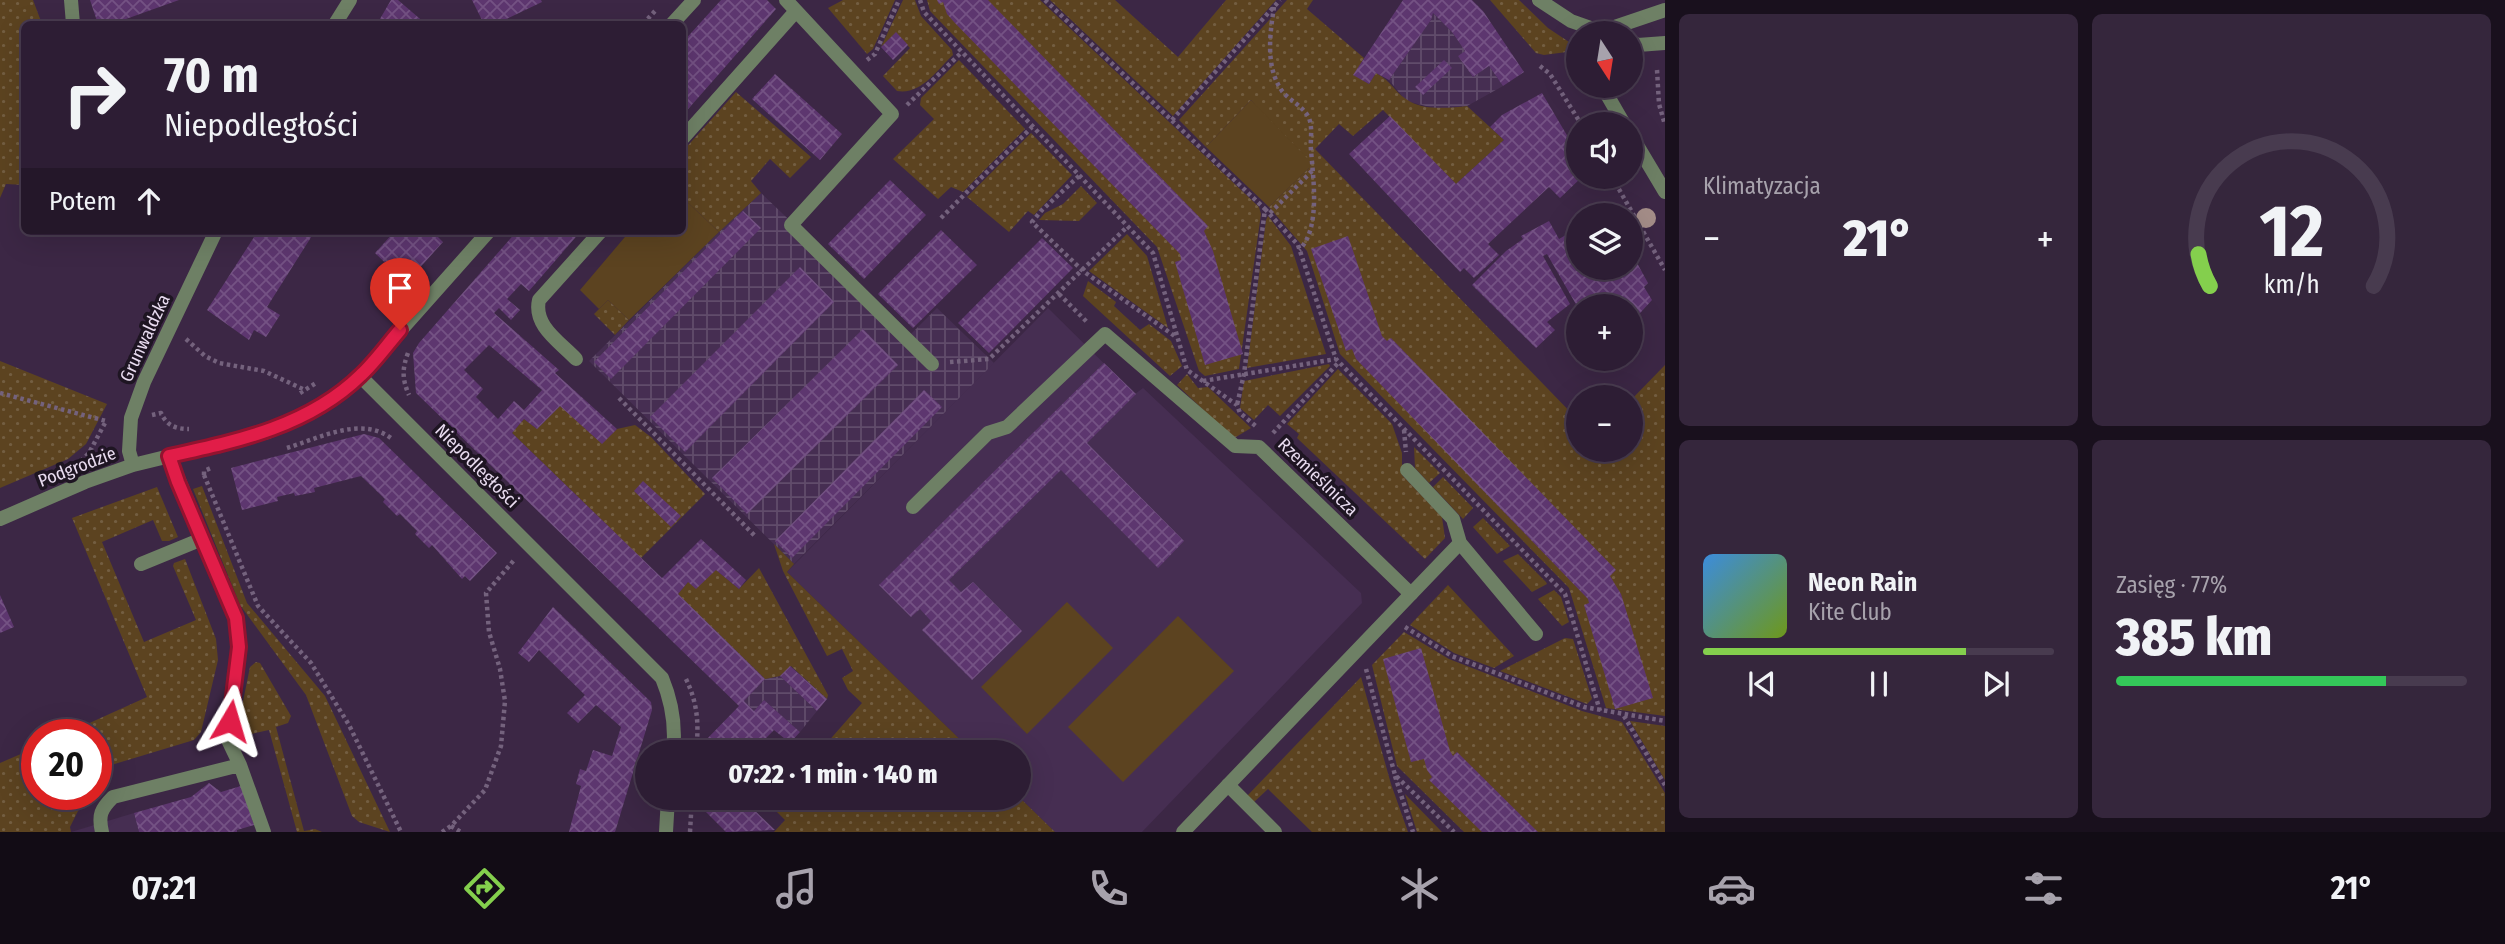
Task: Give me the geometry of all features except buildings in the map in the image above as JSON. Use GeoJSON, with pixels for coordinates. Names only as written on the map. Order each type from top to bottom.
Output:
{"type":"FeatureCollection","features":[{"type":"Feature","properties":{"kind":"street"},"geometry":{"type":"LineString","coordinates":[[71,0],[74,21]]}},
{"type":"Feature","properties":{"kind":"street"},"geometry":{"type":"LineString","coordinates":[[337,21],[349,0]]}},
{"type":"Feature","properties":{"kind":"street"},"geometry":{"type":"LineString","coordinates":[[675,21],[694,0]]}},
{"type":"Feature","properties":{"kind":"street"},"geometry":{"type":"LineString","coordinates":[[1539,0],[1571,21]]}},
{"type":"Feature","properties":{"kind":"street"},"geometry":{"type":"LineString","coordinates":[[686,134],[791,5],[892,114],[791,225],[932,364]]}},
{"type":"Feature","properties":{"kind":"street"},"geometry":{"type":"LineString","coordinates":[[1634,21],[1665,10]]}},
{"type":"Feature","properties":{"kind":"street"},"geometry":{"type":"LineString","coordinates":[[1643,45],[1665,43]]}},
{"type":"Feature","properties":{"kind":"street"},"geometry":{"type":"LineString","coordinates":[[1643,155],[1665,192]]}},
{"type":"Feature","properties":{"kind":"street","name":"Grunwaldzka"},"geometry":{"type":"LineString","coordinates":[[133,465],[129,451],[131,418],[144,382],[214,235]]}},
{"type":"Feature","properties":{"kind":"street"},"geometry":{"type":"LineString","coordinates":[[264,832],[228,740],[239,647],[236,618],[169,456],[268,432],[320,408],[360,376],[485,235]]}},
{"type":"Feature","properties":{"kind":"street"},"geometry":{"type":"LineString","coordinates":[[576,359],[539,321],[537,310],[539,300],[597,235]]}},
{"type":"Feature","properties":{"kind":"street","name":"Rzemieślnicza"},"geometry":{"type":"LineString","coordinates":[[913,507],[988,433],[1007,427],[1105,334],[1235,446],[1259,447],[1411,594]]}},
{"type":"Feature","properties":{"kind":"street","name":"Niepodległości"},"geometry":{"type":"LineString","coordinates":[[360,376],[662,677],[670,698],[673,740]]}},
{"type":"Feature","properties":{"kind":"street","name":"Podgrodzie"},"geometry":{"type":"LineString","coordinates":[[0,519],[85,482],[169,456]]}},
{"type":"Feature","properties":{"kind":"street"},"geometry":{"type":"LineString","coordinates":[[1407,470],[1453,519],[1460,543],[1536,634]]}},
{"type":"Feature","properties":{"kind":"street"},"geometry":{"type":"LineString","coordinates":[[141,564],[202,539]]}},
{"type":"Feature","properties":{"kind":"street"},"geometry":{"type":"LineString","coordinates":[[1183,832],[1460,543]]}},
{"type":"Feature","properties":{"kind":"street"},"geometry":{"type":"LineString","coordinates":[[102,832],[99,816],[102,808],[113,797],[240,765]]}},
{"type":"Feature","properties":{"kind":"street"},"geometry":{"type":"LineString","coordinates":[[1228,785],[1275,832]]}},
{"type":"Feature","properties":{"kind":"street"},"geometry":{"type":"LineString","coordinates":[[666,832],[667,810]]}},
{"type":"Feature","properties":{"kind":"path"},"geometry":{"type":"LineString","coordinates":[[853,72],[874,54],[899,0]]}},
{"type":"Feature","properties":{"kind":"path"},"geometry":{"type":"LineString","coordinates":[[920,0],[925,12],[1153,253],[1186,370],[1237,405]]}},
{"type":"Feature","properties":{"kind":"path"},"geometry":{"type":"LineString","coordinates":[[1045,0],[1267,211],[1299,250],[1338,360],[1565,594],[1600,711]]}},
{"type":"Feature","properties":{"kind":"path"},"geometry":{"type":"LineString","coordinates":[[1172,120],[1280,0]]}},
{"type":"Feature","properties":{"kind":"path"},"geometry":{"type":"LineString","coordinates":[[1274,6],[1269,45],[1277,81],[1287,97],[1308,116],[1311,128],[1314,206],[1307,242],[1299,250]]}},
{"type":"Feature","properties":{"kind":"path"},"geometry":{"type":"LineString","coordinates":[[892,114],[900,113],[962,52]]}},
{"type":"Feature","properties":{"kind":"path"},"geometry":{"type":"LineString","coordinates":[[1540,66],[1550,74],[1574,112]]}},
{"type":"Feature","properties":{"kind":"path"},"geometry":{"type":"LineString","coordinates":[[1657,70],[1659,104],[1665,125]]}},
{"type":"Feature","properties":{"kind":"path"},"geometry":{"type":"LineString","coordinates":[[941,218],[1032,127]]}},
{"type":"Feature","properties":{"kind":"path"},"geometry":{"type":"LineString","coordinates":[[1255,425],[1240,413],[1237,405],[1244,374],[1267,211],[1313,170]]}},
{"type":"Feature","properties":{"kind":"path"},"geometry":{"type":"LineString","coordinates":[[1079,176],[1032,222],[1082,270],[1177,337]]}},
{"type":"Feature","properties":{"kind":"path"},"geometry":{"type":"LineString","coordinates":[[1619,189],[1665,270]]}},
{"type":"Feature","properties":{"kind":"path"},"geometry":{"type":"LineString","coordinates":[[932,364],[989,359],[1127,227]]}},
{"type":"Feature","properties":{"kind":"path"},"geometry":{"type":"LineString","coordinates":[[1059,294],[1096,332]]}},
{"type":"Feature","properties":{"kind":"path"},"geometry":{"type":"LineString","coordinates":[[171,327],[212,360],[264,371],[305,390]]}},
{"type":"Feature","properties":{"kind":"path"},"geometry":{"type":"LineString","coordinates":[[1203,381],[1338,360]]}},
{"type":"Feature","properties":{"kind":"path"},"geometry":{"type":"LineString","coordinates":[[1259,447],[1338,360]]}},
{"type":"Feature","properties":{"kind":"path"},"geometry":{"type":"LineString","coordinates":[[296,395],[318,382]]}},
{"type":"Feature","properties":{"kind":"path"},"geometry":{"type":"LineString","coordinates":[[0,393],[106,421],[161,413],[169,425],[178,429],[201,426]]}},
{"type":"Feature","properties":{"kind":"path"},"geometry":{"type":"LineString","coordinates":[[619,398],[755,537]]}},
{"type":"Feature","properties":{"kind":"path"},"geometry":{"type":"LineString","coordinates":[[73,468],[89,453],[106,421]]}},
{"type":"Feature","properties":{"kind":"path"},"geometry":{"type":"LineString","coordinates":[[283,449],[363,427],[377,430],[399,444]]}},
{"type":"Feature","properties":{"kind":"path"},"geometry":{"type":"LineString","coordinates":[[221,466],[204,471],[204,475],[258,606],[310,663],[349,725],[401,832]]}},
{"type":"Feature","properties":{"kind":"path"},"geometry":{"type":"LineString","coordinates":[[178,482],[204,475]]}},
{"type":"Feature","properties":{"kind":"path"},"geometry":{"type":"LineString","coordinates":[[442,832],[485,790],[501,746],[505,701],[500,668],[489,632],[486,593],[515,559],[506,550]]}},
{"type":"Feature","properties":{"kind":"path"},"geometry":{"type":"LineString","coordinates":[[1395,632],[1402,625],[1452,656],[1584,707],[1623,716],[1665,721]]}},
{"type":"Feature","properties":{"kind":"path"},"geometry":{"type":"LineString","coordinates":[[1355,675],[1364,664],[1413,832]]}},
{"type":"Feature","properties":{"kind":"path"},"geometry":{"type":"LineString","coordinates":[[1623,716],[1665,785]]}},
{"type":"Feature","properties":{"kind":"path"},"geometry":{"type":"LineString","coordinates":[[1395,775],[1454,832]]}},
{"type":"Feature","properties":{"kind":"path"},"geometry":{"type":"LineString","coordinates":[[690,832],[691,810]]}},
{"type":"Feature","properties":{"kind":"path"},"geometry":{"type":"LineString","coordinates":[[451,826],[461,832]]}},
{"type":"Feature","properties":{"kind":"shaded area"},"geometry":{"type":"Polygon","coordinates":[[[0,0],[33,0],[41,21],[21,21],[21,185],[6,184],[0,198],[0,0]]]}},
{"type":"Feature","properties":{"kind":"shaded area"},"geometry":{"type":"Polygon","coordinates":[[[843,0],[895,0],[873,49],[867,54],[828,8],[843,0]]]}},
{"type":"Feature","properties":{"kind":"shaded area"},"geometry":{"type":"Polygon","coordinates":[[[903,0],[915,0],[921,16],[952,50],[953,55],[921,86],[897,91],[883,76],[910,48],[896,33],[881,47],[903,0]]]}},
{"type":"Feature","properties":{"kind":"shaded area"},"geometry":{"type":"Polygon","coordinates":[[[927,0],[1040,0],[1259,207],[1261,214],[1239,369],[1205,376],[1199,371],[1157,247],[930,11],[927,0]]]}},
{"type":"Feature","properties":{"kind":"shaded area"},"geometry":{"type":"Polygon","coordinates":[[[1050,0],[1115,0],[1178,57],[1226,0],[1276,0],[1173,116],[1050,0]]]}},
{"type":"Feature","properties":{"kind":"shaded area"},"geometry":{"type":"Polygon","coordinates":[[[1287,0],[1313,0],[1307,9],[1364,58],[1354,75],[1369,84],[1376,73],[1406,99],[1419,105],[1436,108],[1467,106],[1504,140],[1456,184],[1383,110],[1353,136],[1339,124],[1315,149],[1566,408],[1566,462],[1643,462],[1643,388],[1665,365],[1665,716],[1606,708],[1569,588],[1340,354],[1307,251],[1269,207],[1309,168],[1251,100],[1206,147],[1179,120],[1287,0]]]}},
{"type":"Feature","properties":{"kind":"shaded area"},"geometry":{"type":"Polygon","coordinates":[[[1490,0],[1519,0],[1548,28],[1566,40],[1566,52],[1544,55],[1536,53],[1490,0]]]}},
{"type":"Feature","properties":{"kind":"shaded area"},"geometry":{"type":"Polygon","coordinates":[[[1433,13],[1452,32],[1465,51],[1458,56],[1473,77],[1489,66],[1503,86],[1467,106],[1438,109],[1406,101],[1389,80],[1431,20],[1433,13]]]}},
{"type":"Feature","properties":{"kind":"shaded area"},"geometry":{"type":"Polygon","coordinates":[[[959,60],[1025,129],[963,192],[951,187],[938,199],[893,159],[934,119],[920,105],[921,98],[959,60]]]}},
{"type":"Feature","properties":{"kind":"shaded area"},"geometry":{"type":"Polygon","coordinates":[[[736,92],[811,157],[790,178],[770,159],[751,181],[761,193],[719,232],[686,201],[686,148],[736,92]]]}},
{"type":"Feature","properties":{"kind":"shaded area"},"geometry":{"type":"Polygon","coordinates":[[[1251,100],[1310,161],[1309,168],[1269,207],[1206,147],[1251,100]]]}},
{"type":"Feature","properties":{"kind":"shaded area"},"geometry":{"type":"Polygon","coordinates":[[[1031,133],[1072,175],[1034,215],[1028,211],[1009,232],[967,197],[1031,133]]]}},
{"type":"Feature","properties":{"kind":"shaded area"},"geometry":{"type":"Polygon","coordinates":[[[1081,186],[1097,203],[1079,221],[1039,220],[1045,213],[1063,204],[1081,186]]]}},
{"type":"Feature","properties":{"kind":"shaded area"},"geometry":{"type":"Polygon","coordinates":[[[761,193],[910,335],[937,308],[994,363],[794,564],[589,361],[761,193]]]}},
{"type":"Feature","properties":{"kind":"shaded area"},"geometry":{"type":"Polygon","coordinates":[[[686,201],[719,232],[629,320],[608,300],[599,309],[580,290],[627,235],[686,235],[686,201]]]}},
{"type":"Feature","properties":{"kind":"shaded area"},"geometry":{"type":"Polygon","coordinates":[[[1268,216],[1291,246],[1326,354],[1247,368],[1266,220],[1268,216]]]}},
{"type":"Feature","properties":{"kind":"shaded area"},"geometry":{"type":"Polygon","coordinates":[[[1127,234],[1147,256],[1168,328],[1089,271],[1127,234]]]}},
{"type":"Feature","properties":{"kind":"shaded area"},"geometry":{"type":"Polygon","coordinates":[[[1088,281],[1116,302],[1114,306],[1140,330],[1149,324],[1171,341],[1182,366],[1170,376],[1083,296],[1088,281]]]}},
{"type":"Feature","properties":{"kind":"shaded area"},"geometry":{"type":"Polygon","coordinates":[[[608,300],[629,320],[615,335],[594,314],[608,300]]]}},
{"type":"Feature","properties":{"kind":"shaded area"},"geometry":{"type":"Polygon","coordinates":[[[1048,308],[1135,394],[1143,388],[1361,593],[1362,603],[1142,832],[1055,832],[1031,809],[1031,740],[961,740],[787,572],[1048,308]]]}},
{"type":"Feature","properties":{"kind":"shaded area"},"geometry":{"type":"Polygon","coordinates":[[[0,361],[107,404],[86,444],[68,459],[0,488],[0,361]]]}},
{"type":"Feature","properties":{"kind":"shaded area"},"geometry":{"type":"Polygon","coordinates":[[[1329,364],[1280,416],[1268,405],[1254,420],[1240,408],[1244,381],[1329,364]]]}},
{"type":"Feature","properties":{"kind":"shaded area"},"geometry":{"type":"Polygon","coordinates":[[[1338,369],[1392,424],[1402,453],[1402,475],[1442,517],[1445,538],[1425,559],[1297,438],[1299,434],[1287,424],[1338,369]]]}},
{"type":"Feature","properties":{"kind":"shaded area"},"geometry":{"type":"Polygon","coordinates":[[[1187,374],[1198,388],[1208,387],[1251,428],[1236,437],[1231,436],[1177,385],[1187,374]]]}},
{"type":"Feature","properties":{"kind":"shaded area"},"geometry":{"type":"Polygon","coordinates":[[[560,406],[602,443],[617,429],[635,425],[651,437],[705,494],[641,558],[512,433],[524,419],[537,429],[560,406]]]}},
{"type":"Feature","properties":{"kind":"shaded area"},"geometry":{"type":"Polygon","coordinates":[[[1414,447],[1440,473],[1429,483],[1415,468],[1414,447]]]}},
{"type":"Feature","properties":{"kind":"shaded area"},"geometry":{"type":"Polygon","coordinates":[[[1443,477],[1473,508],[1463,519],[1433,487],[1443,477]]]}},
{"type":"Feature","properties":{"kind":"shaded area"},"geometry":{"type":"Polygon","coordinates":[[[202,486],[247,603],[325,696],[390,832],[359,822],[352,816],[306,695],[240,605],[193,489],[202,486]]]}},
{"type":"Feature","properties":{"kind":"shaded area"},"geometry":{"type":"Polygon","coordinates":[[[157,487],[178,537],[162,541],[153,520],[102,542],[144,642],[196,620],[173,566],[185,559],[216,639],[218,660],[201,732],[194,740],[112,765],[112,719],[98,719],[147,697],[72,518],[157,487]]]}},
{"type":"Feature","properties":{"kind":"shaded area"},"geometry":{"type":"Polygon","coordinates":[[[1483,518],[1510,546],[1497,554],[1473,527],[1483,518]]]}},
{"type":"Feature","properties":{"kind":"shaded area"},"geometry":{"type":"Polygon","coordinates":[[[774,544],[794,564],[787,572],[961,740],[830,740],[862,703],[848,690],[842,678],[853,671],[842,649],[827,656],[783,571],[774,544]]]}},
{"type":"Feature","properties":{"kind":"shaded area"},"geometry":{"type":"Polygon","coordinates":[[[1518,554],[1547,584],[1532,592],[1503,561],[1518,554]]]}},
{"type":"Feature","properties":{"kind":"shaded area"},"geometry":{"type":"Polygon","coordinates":[[[759,568],[828,695],[827,699],[791,666],[780,676],[765,679],[678,594],[688,582],[716,570],[739,589],[759,568]]]}},
{"type":"Feature","properties":{"kind":"shaded area"},"geometry":{"type":"Polygon","coordinates":[[[1448,585],[1514,656],[1494,668],[1454,653],[1410,625],[1448,585]]]}},
{"type":"Feature","properties":{"kind":"shaded area"},"geometry":{"type":"Polygon","coordinates":[[[1554,590],[1561,597],[1569,622],[1562,626],[1538,599],[1554,590]]]}},
{"type":"Feature","properties":{"kind":"shaded area"},"geometry":{"type":"Polygon","coordinates":[[[1067,602],[1113,648],[1027,734],[981,687],[1067,602]]]}},
{"type":"Feature","properties":{"kind":"shaded area"},"geometry":{"type":"Polygon","coordinates":[[[1178,616],[1234,671],[1123,782],[1068,727],[1178,616]]]}},
{"type":"Feature","properties":{"kind":"shaded area"},"geometry":{"type":"Polygon","coordinates":[[[1404,632],[1449,659],[1582,711],[1622,722],[1665,793],[1665,832],[1464,832],[1397,766],[1372,665],[1404,632]]]}},
{"type":"Feature","properties":{"kind":"shaded area"},"geometry":{"type":"Polygon","coordinates":[[[1565,638],[1573,639],[1592,699],[1587,704],[1500,671],[1565,638]]]}},
{"type":"Feature","properties":{"kind":"shaded area"},"geometry":{"type":"Polygon","coordinates":[[[256,662],[260,663],[291,716],[288,723],[276,727],[304,831],[315,829],[322,832],[297,832],[269,730],[251,734],[242,730],[239,721],[250,667],[256,662]]]}},
{"type":"Feature","properties":{"kind":"shaded area"},"geometry":{"type":"Polygon","coordinates":[[[780,676],[817,711],[800,732],[764,700],[754,711],[744,701],[765,679],[780,676]]]}},
{"type":"Feature","properties":{"kind":"shaded area"},"geometry":{"type":"Polygon","coordinates":[[[1361,677],[1391,784],[1408,832],[1312,832],[1268,789],[1254,802],[1247,796],[1361,677]]]}},
{"type":"Feature","properties":{"kind":"shaded area"},"geometry":{"type":"Polygon","coordinates":[[[1630,721],[1665,726],[1665,780],[1630,721]]]}},
{"type":"Feature","properties":{"kind":"shaded area"},"geometry":{"type":"Polygon","coordinates":[[[21,754],[21,810],[78,810],[70,827],[71,832],[0,832],[0,763],[21,754]]]}},
{"type":"Feature","properties":{"kind":"shaded area"},"geometry":{"type":"Polygon","coordinates":[[[1405,794],[1442,832],[1417,832],[1405,794]]]}},
{"type":"Feature","properties":{"kind":"shaded area"},"geometry":{"type":"Polygon","coordinates":[[[1031,809],[1055,832],[774,832],[785,820],[776,811],[1031,809]]]}},
{"type":"Feature","properties":{"kind":"shaded area"},"geometry":{"type":"Polygon","coordinates":[[[134,813],[139,832],[71,832],[134,813]]]}},
{"type":"Feature","properties":{"kind":"route"},"geometry":{"type":"LineString","coordinates":[[230,721],[239,647],[236,618],[169,456],[268,432],[320,408],[360,376],[400,330]]}}]}
